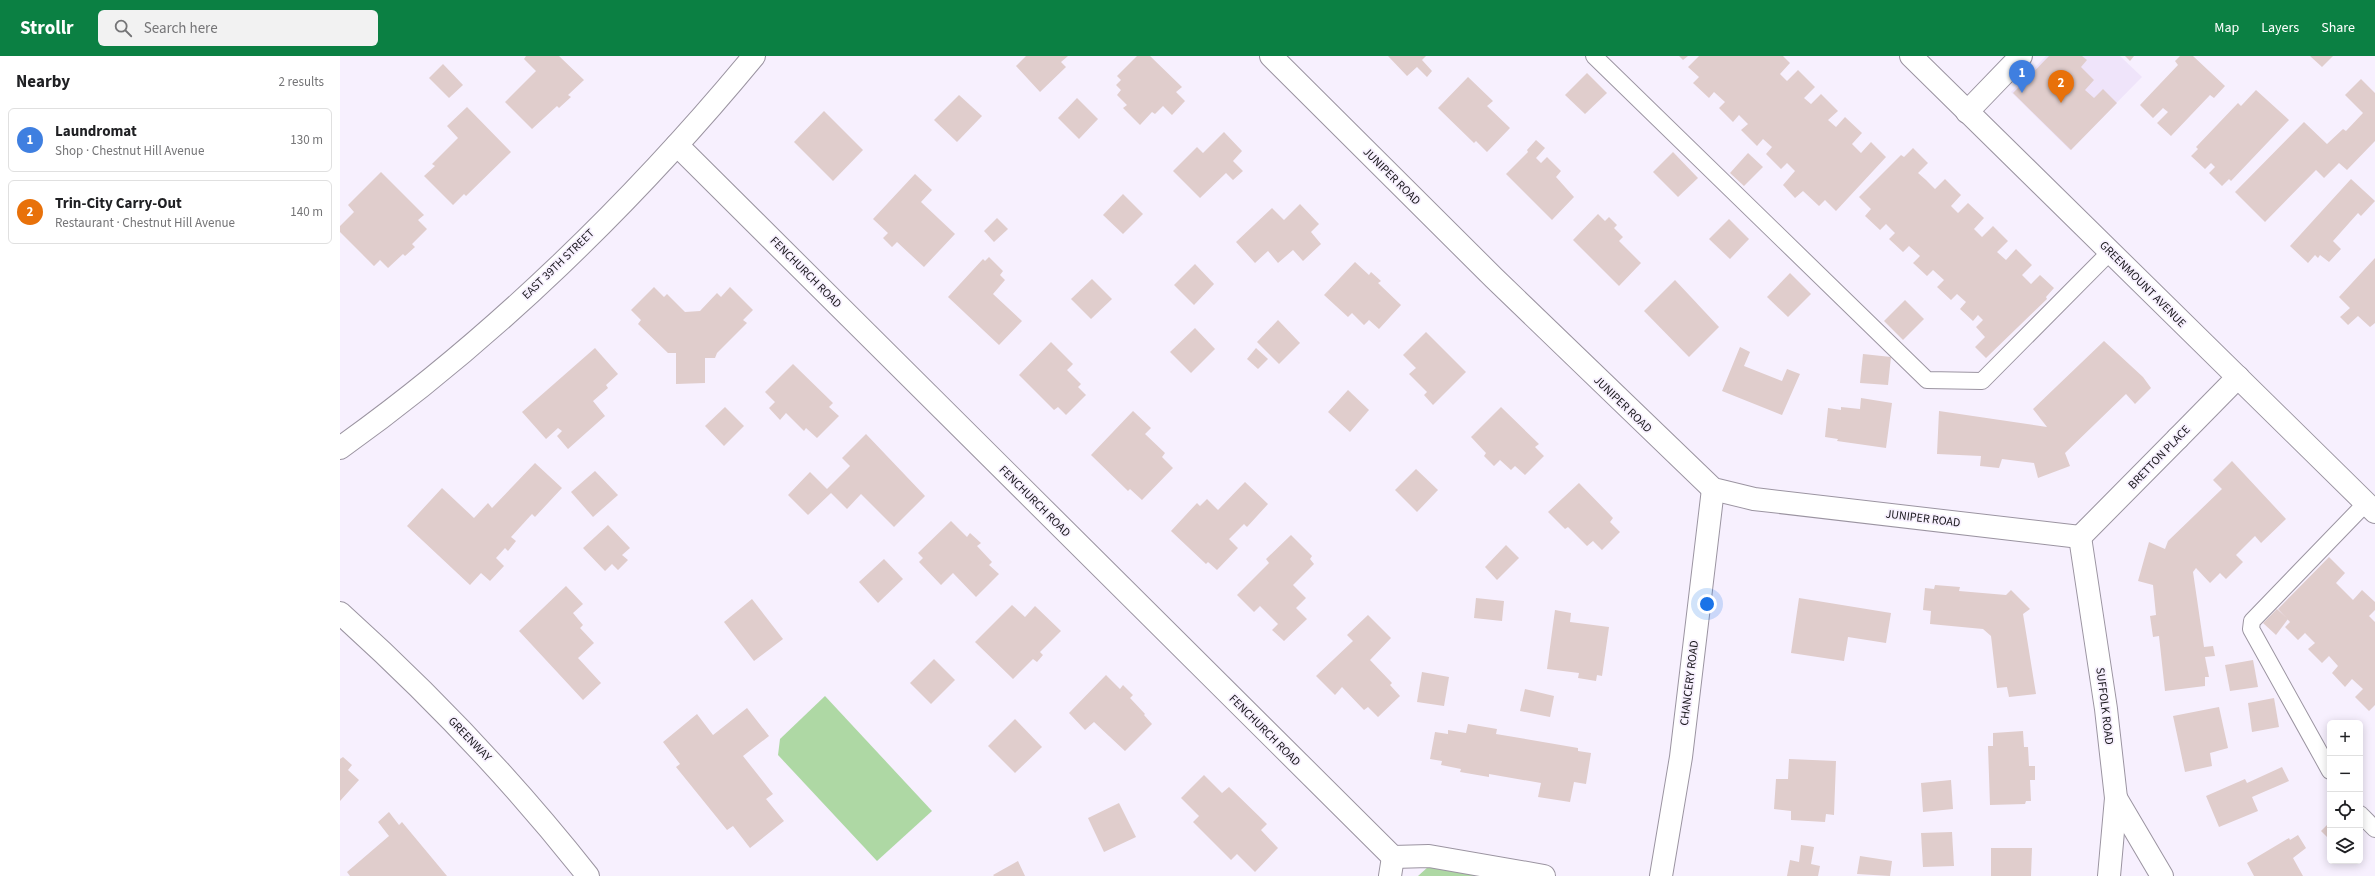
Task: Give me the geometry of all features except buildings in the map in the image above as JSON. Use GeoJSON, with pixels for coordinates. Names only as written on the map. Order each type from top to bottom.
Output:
{"type":"FeatureCollection","features":[{"type":"Feature","properties":{"kind":"street","name":"EAST 39TH STREET"},"geometry":{"type":"LineString","coordinates":[[340,448],[428,380],[513,308],[623,201],[677,145],[754,56]]}},
{"type":"Feature","properties":{"kind":"street","name":"JUNIPER ROAD"},"geometry":{"type":"LineString","coordinates":[[1271,56],[1500,283],[1713,489],[1754,499],[2080,537]]}},
{"type":"Feature","properties":{"kind":"street","name":"GREENMOUNT AVENUE"},"geometry":{"type":"LineString","coordinates":[[1911,56],[2370,508]]}},
{"type":"Feature","properties":{"kind":"street"},"geometry":{"type":"LineString","coordinates":[[1967,112],[2022,56]]}},
{"type":"Feature","properties":{"kind":"street","name":"FENCHURCH ROAD"},"geometry":{"type":"LineString","coordinates":[[677,145],[1392,867]]}},
{"type":"Feature","properties":{"kind":"street","name":"BRETTON PLACE"},"geometry":{"type":"LineString","coordinates":[[2080,537],[2238,377]]}},
{"type":"Feature","properties":{"kind":"street","name":"CHANCERY ROAD"},"geometry":{"type":"LineString","coordinates":[[1661,876],[1681,757],[1713,489]]}},
{"type":"Feature","properties":{"kind":"street","name":"SUFFOLK ROAD"},"geometry":{"type":"LineString","coordinates":[[2080,537],[2106,710],[2116,798],[2109,876]]}},
{"type":"Feature","properties":{"kind":"street","name":"GREENWAY"},"geometry":{"type":"LineString","coordinates":[[340,613],[446,713],[499,768],[546,822],[588,876]]}},
{"type":"Feature","properties":{"kind":"street"},"geometry":{"type":"LineString","coordinates":[[2116,798],[2162,876]]}},
{"type":"Feature","properties":{"kind":"street"},"geometry":{"type":"LineString","coordinates":[[1392,867],[1429,856],[1544,876]]}},
{"type":"Feature","properties":{"kind":"lane"},"geometry":{"type":"LineString","coordinates":[[1594,56],[1927,380],[1982,381],[2110,252]]}},
{"type":"Feature","properties":{"kind":"lane"},"geometry":{"type":"LineString","coordinates":[[2327,766],[2252,629],[2252,621],[2370,508]]}},
{"type":"Feature","properties":{"kind":"lane"},"geometry":{"type":"LineString","coordinates":[[2363,817],[2375,829]]}},
{"type":"Feature","properties":{"kind":"shaded area"},"geometry":{"type":"Polygon","coordinates":[[[2046,56],[2120,56],[2142,77],[2070,150],[2011,92],[2046,56]]]}},
{"type":"Feature","properties":{"kind":"green space"},"geometry":{"type":"Polygon","coordinates":[[[825,696],[932,811],[877,861],[778,755],[780,739],[825,696]]]}},
{"type":"Feature","properties":{"kind":"green space"},"geometry":{"type":"Polygon","coordinates":[[[1428,867],[1484,876],[1418,876],[1428,867]]]}},
{"type":"Feature","properties":{"kind":"place","name":"Laundromat"},"geometry":{"type":"Point","coordinates":[2022,93]}},
{"type":"Feature","properties":{"kind":"place","name":"Trin-City Carry-Out"},"geometry":{"type":"Point","coordinates":[2061,103]}}]}
